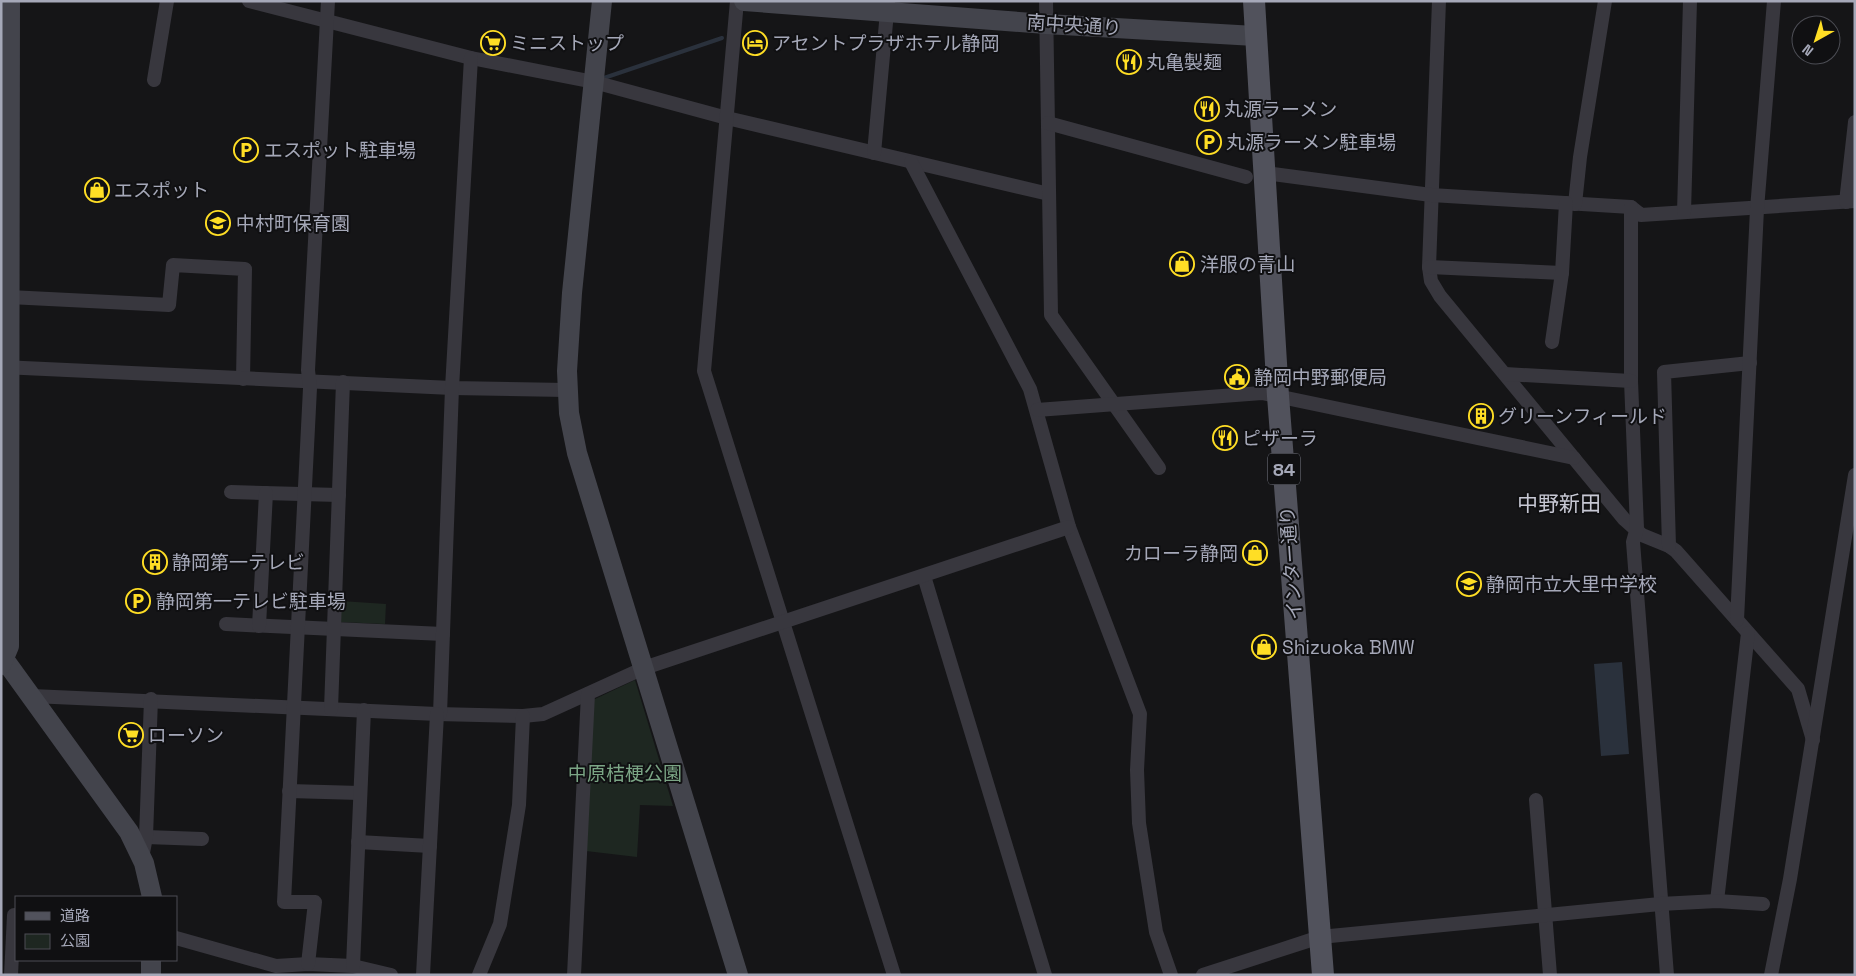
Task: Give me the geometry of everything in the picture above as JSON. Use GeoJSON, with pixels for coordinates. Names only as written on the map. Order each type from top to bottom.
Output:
{"type":"FeatureCollection","features":[{"type":"Feature","properties":{"kind":"main road","name":"インター通り"},"geometry":{"type":"LineString","coordinates":[[1254,1],[1255,175],[1278,396],[1323,975]]}},
{"type":"Feature","properties":{"kind":"street"},"geometry":{"type":"LineString","coordinates":[[154,80],[167,1]]}},
{"type":"Feature","properties":{"kind":"street"},"geometry":{"type":"LineString","coordinates":[[249,1],[471,58],[594,82],[727,118],[1049,194]]}},
{"type":"Feature","properties":{"kind":"street"},"geometry":{"type":"LineString","coordinates":[[308,964],[315,902],[284,902],[328,1]]}},
{"type":"Feature","properties":{"kind":"street"},"geometry":{"type":"LineString","coordinates":[[602,1],[572,293],[566,390],[577,453],[738,975]]}},
{"type":"Feature","properties":{"kind":"street"},"geometry":{"type":"LineString","coordinates":[[737,1],[704,371],[894,975]]}},
{"type":"Feature","properties":{"kind":"street","name":"南中央通り"},"geometry":{"type":"LineString","coordinates":[[744,1],[888,6],[1046,24],[1255,36]]}},
{"type":"Feature","properties":{"kind":"street"},"geometry":{"type":"LineString","coordinates":[[1046,1],[1051,315],[1159,468]]}},
{"type":"Feature","properties":{"kind":"street"},"geometry":{"type":"LineString","coordinates":[[1439,1],[1431,195],[1429,267],[1431,281],[1440,296],[1624,519],[1637,528],[1642,535],[1669,546],[1798,689],[1813,740]]}},
{"type":"Feature","properties":{"kind":"street"},"geometry":{"type":"LineString","coordinates":[[1552,342],[1571,204],[1605,1]]}},
{"type":"Feature","properties":{"kind":"street"},"geometry":{"type":"LineString","coordinates":[[1684,212],[1690,1]]}},
{"type":"Feature","properties":{"kind":"street"},"geometry":{"type":"LineString","coordinates":[[1737,620],[1757,209],[1774,1]]}},
{"type":"Feature","properties":{"kind":"street"},"geometry":{"type":"LineString","coordinates":[[10,2],[9,297],[6,368],[4,651],[32,696],[117,816],[142,858],[152,896]]}},
{"type":"Feature","properties":{"kind":"street"},"geometry":{"type":"LineString","coordinates":[[874,153],[888,6]]}},
{"type":"Feature","properties":{"kind":"street"},"geometry":{"type":"LineString","coordinates":[[423,975],[443,634],[452,388],[471,58]]}},
{"type":"Feature","properties":{"kind":"street"},"geometry":{"type":"LineString","coordinates":[[1048,123],[1255,175],[1431,195],[1631,207],[1641,215],[1850,202],[1855,122]]}},
{"type":"Feature","properties":{"kind":"street"},"geometry":{"type":"LineString","coordinates":[[911,162],[1030,389],[1069,527],[1140,714],[1137,770],[1140,823],[1156,932],[1171,975]]}},
{"type":"Feature","properties":{"kind":"street"},"geometry":{"type":"LineString","coordinates":[[1631,207],[1630,381],[1637,528],[1633,542],[1667,975]]}},
{"type":"Feature","properties":{"kind":"street"},"geometry":{"type":"LineString","coordinates":[[9,297],[169,305],[173,265],[245,269],[243,379]]}},
{"type":"Feature","properties":{"kind":"street"},"geometry":{"type":"LineString","coordinates":[[1429,267],[1562,273]]}},
{"type":"Feature","properties":{"kind":"street"},"geometry":{"type":"LineString","coordinates":[[1669,546],[1664,372],[1750,363]]}},
{"type":"Feature","properties":{"kind":"street"},"geometry":{"type":"LineString","coordinates":[[6,368],[243,379],[308,380],[452,388],[566,390]]}},
{"type":"Feature","properties":{"kind":"street"},"geometry":{"type":"LineString","coordinates":[[1505,374],[1630,381]]}},
{"type":"Feature","properties":{"kind":"street"},"geometry":{"type":"LineString","coordinates":[[331,709],[343,382]]}},
{"type":"Feature","properties":{"kind":"street"},"geometry":{"type":"LineString","coordinates":[[1037,410],[1117,406],[1262,393],[1574,458]]}},
{"type":"Feature","properties":{"kind":"street"},"geometry":{"type":"LineString","coordinates":[[1771,975],[1790,879],[1855,475]]}},
{"type":"Feature","properties":{"kind":"street"},"geometry":{"type":"LineString","coordinates":[[231,492],[339,495]]}},
{"type":"Feature","properties":{"kind":"street"},"geometry":{"type":"LineString","coordinates":[[259,626],[266,493]]}},
{"type":"Feature","properties":{"kind":"street"},"geometry":{"type":"LineString","coordinates":[[32,696],[151,699],[438,714],[523,716],[543,714],[644,668],[1069,527]]}},
{"type":"Feature","properties":{"kind":"street"},"geometry":{"type":"LineString","coordinates":[[924,576],[1045,975]]}},
{"type":"Feature","properties":{"kind":"street"},"geometry":{"type":"LineString","coordinates":[[226,624],[443,634]]}},
{"type":"Feature","properties":{"kind":"street"},"geometry":{"type":"LineString","coordinates":[[1717,900],[1748,633]]}},
{"type":"Feature","properties":{"kind":"street"},"geometry":{"type":"LineString","coordinates":[[574,975],[588,694]]}},
{"type":"Feature","properties":{"kind":"street"},"geometry":{"type":"LineString","coordinates":[[142,858],[146,837],[151,699]]}},
{"type":"Feature","properties":{"kind":"street"},"geometry":{"type":"LineString","coordinates":[[353,966],[364,710]]}},
{"type":"Feature","properties":{"kind":"street"},"geometry":{"type":"LineString","coordinates":[[479,975],[500,924],[519,805],[523,716]]}},
{"type":"Feature","properties":{"kind":"street"},"geometry":{"type":"LineString","coordinates":[[289,791],[360,793]]}},
{"type":"Feature","properties":{"kind":"street"},"geometry":{"type":"LineString","coordinates":[[1536,800],[1550,975]]}},
{"type":"Feature","properties":{"kind":"street"},"geometry":{"type":"LineString","coordinates":[[146,837],[202,839]]}},
{"type":"Feature","properties":{"kind":"street"},"geometry":{"type":"LineString","coordinates":[[358,842],[430,846]]}},
{"type":"Feature","properties":{"kind":"street"},"geometry":{"type":"LineString","coordinates":[[1203,975],[1320,937],[1660,904],[1717,900],[1763,904]]}},
{"type":"Feature","properties":{"kind":"street"},"geometry":{"type":"LineString","coordinates":[[10,915],[11,975]]}},
{"type":"Feature","properties":{"kind":"street"},"geometry":{"type":"LineString","coordinates":[[178,939],[276,966],[308,964],[353,966],[388,974]]}},
{"type":"Feature","properties":{"kind":"street"},"geometry":{"type":"LineString","coordinates":[[151,961],[151,975]]}},
{"type":"Feature","properties":{"kind":"green space"},"geometry":{"type":"Polygon","coordinates":[[[341,601],[386,604],[385,624],[340,622],[341,601]]]}},
{"type":"Feature","properties":{"kind":"green space","name":"中原桔梗公園"},"geometry":{"type":"Polygon","coordinates":[[[635,680],[673,806],[640,805],[637,857],[586,851],[593,700],[635,680]]]}},
{"type":"Feature","properties":{"kind":"shaded area"},"geometry":{"type":"Polygon","coordinates":[[[1622,662],[1629,754],[1601,756],[1594,664],[1622,662]]]}},
{"type":"Feature","properties":{"kind":"waterway"},"geometry":{"type":"LineString","coordinates":[[601,79],[722,38]]}},
{"type":"Feature","properties":{"kind":"place","name":"ミニストップ"},"geometry":{"type":"Point","coordinates":[493,43]}},
{"type":"Feature","properties":{"kind":"place","name":"アセントプラザホテル静岡"},"geometry":{"type":"Point","coordinates":[755,43]}},
{"type":"Feature","properties":{"kind":"place","name":"丸亀製麺"},"geometry":{"type":"Point","coordinates":[1129,62]}},
{"type":"Feature","properties":{"kind":"place","name":"丸源ラーメン"},"geometry":{"type":"Point","coordinates":[1207,109]}},
{"type":"Feature","properties":{"kind":"place","name":"丸源ラーメン駐車場"},"geometry":{"type":"Point","coordinates":[1209,142]}},
{"type":"Feature","properties":{"kind":"place","name":"エスポット駐車場"},"geometry":{"type":"Point","coordinates":[246,150]}},
{"type":"Feature","properties":{"kind":"place","name":"エスポット"},"geometry":{"type":"Point","coordinates":[97,190]}},
{"type":"Feature","properties":{"kind":"place","name":"中村町保育園"},"geometry":{"type":"Point","coordinates":[218,223]}},
{"type":"Feature","properties":{"kind":"place","name":"洋服の青山"},"geometry":{"type":"Point","coordinates":[1182,264]}},
{"type":"Feature","properties":{"kind":"place","name":"静岡中野郵便局"},"geometry":{"type":"Point","coordinates":[1237,377]}},
{"type":"Feature","properties":{"kind":"place","name":"グリーンフィールド"},"geometry":{"type":"Point","coordinates":[1481,416]}},
{"type":"Feature","properties":{"kind":"place","name":"ピザーラ"},"geometry":{"type":"Point","coordinates":[1225,438]}},
{"type":"Feature","properties":{"kind":"place","name":"カローラ静岡"},"geometry":{"type":"Point","coordinates":[1255,553]}},
{"type":"Feature","properties":{"kind":"place","name":"静岡第一テレビ"},"geometry":{"type":"Point","coordinates":[155,562]}},
{"type":"Feature","properties":{"kind":"place","name":"静岡市立大里中学校"},"geometry":{"type":"Point","coordinates":[1469,584]}},
{"type":"Feature","properties":{"kind":"place","name":"静岡第一テレビ駐車場"},"geometry":{"type":"Point","coordinates":[138,601]}},
{"type":"Feature","properties":{"kind":"place","name":"Shizuoka BMW"},"geometry":{"type":"Point","coordinates":[1264,647]}},
{"type":"Feature","properties":{"kind":"place","name":"ローソン"},"geometry":{"type":"Point","coordinates":[131,735]}},
{"type":"Feature","properties":{"kind":"district","name":"中野新田"},"geometry":{"type":"Point","coordinates":[1559,503]}}]}
